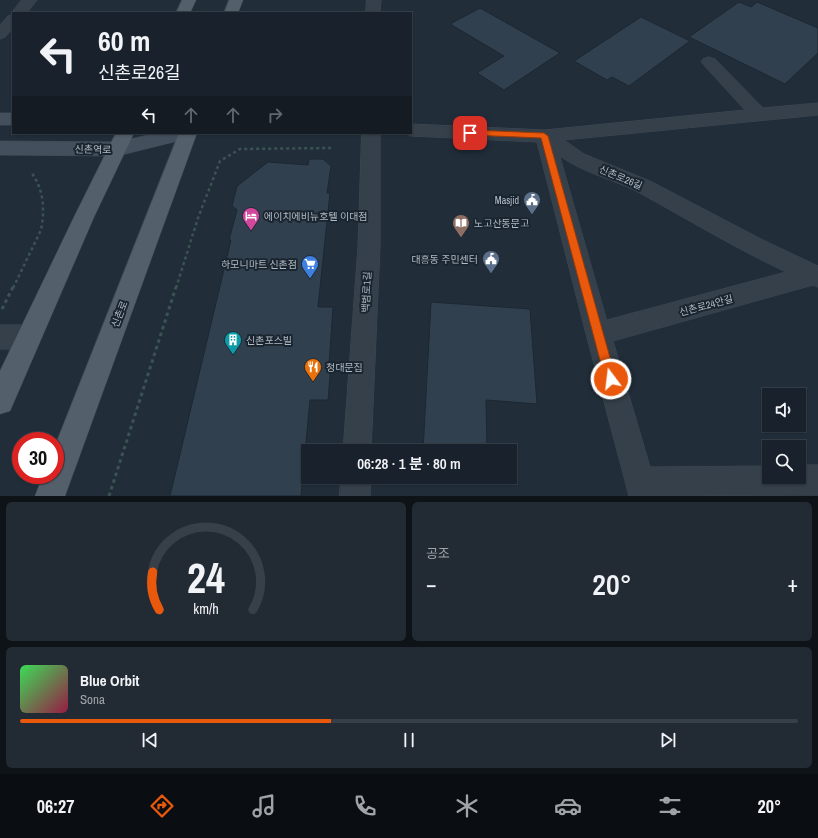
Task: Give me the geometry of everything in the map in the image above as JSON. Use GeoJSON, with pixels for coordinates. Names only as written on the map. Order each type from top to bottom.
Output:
{"type":"FeatureCollection","features":[{"type":"Feature","properties":{"kind":"main road"},"geometry":{"type":"LineString","coordinates":[[183,12],[189,0]]}},
{"type":"Feature","properties":{"kind":"main road"},"geometry":{"type":"LineString","coordinates":[[231,12],[236,0]]}},
{"type":"Feature","properties":{"kind":"main road"},"geometry":{"type":"LineString","coordinates":[[0,119],[12,119]]}},
{"type":"Feature","properties":{"kind":"main road","name":"신촌역로"},"geometry":{"type":"LineString","coordinates":[[0,148],[121,141],[176,134]]}},
{"type":"Feature","properties":{"kind":"main road","name":"신촌로"},"geometry":{"type":"LineString","coordinates":[[50,496],[188,134]]}},
{"type":"Feature","properties":{"kind":"main road"},"geometry":{"type":"LineString","coordinates":[[0,401],[84,217],[121,141]]}},
{"type":"Feature","properties":{"kind":"street"},"geometry":{"type":"LineString","coordinates":[[20,12],[30,0]]}},
{"type":"Feature","properties":{"kind":"street"},"geometry":{"type":"LineString","coordinates":[[373,12],[374,0]]}},
{"type":"Feature","properties":{"kind":"street"},"geometry":{"type":"LineString","coordinates":[[0,14],[12,14]]}},
{"type":"Feature","properties":{"kind":"street"},"geometry":{"type":"LineString","coordinates":[[0,34],[12,20]]}},
{"type":"Feature","properties":{"kind":"street"},"geometry":{"type":"LineString","coordinates":[[709,62],[759,115]]}},
{"type":"Feature","properties":{"kind":"street"},"geometry":{"type":"LineString","coordinates":[[412,130],[544,136],[818,109]]}},
{"type":"Feature","properties":{"kind":"street","name":"백범로1길"},"geometry":{"type":"LineString","coordinates":[[357,444],[369,247],[371,134]]}},
{"type":"Feature","properties":{"kind":"street"},"geometry":{"type":"LineString","coordinates":[[544,136],[642,489],[818,480]]}},
{"type":"Feature","properties":{"kind":"street","name":"신촌로26길"},"geometry":{"type":"LineString","coordinates":[[544,136],[577,159],[643,186],[755,247],[816,276]]}},
{"type":"Feature","properties":{"kind":"street","name":"신촌로24안길"},"geometry":{"type":"LineString","coordinates":[[598,334],[816,276]]}},
{"type":"Feature","properties":{"kind":"street"},"geometry":{"type":"LineString","coordinates":[[0,337],[29,337]]}},
{"type":"Feature","properties":{"kind":"street"},"geometry":{"type":"LineString","coordinates":[[355,496],[356,484]]}},
{"type":"Feature","properties":{"kind":"path"},"geometry":{"type":"LineString","coordinates":[[109,496],[198,218],[220,161],[240,149],[331,148]]}},
{"type":"Feature","properties":{"kind":"path"},"geometry":{"type":"LineString","coordinates":[[0,312],[40,230],[44,218],[41,194],[35,176],[26,168]]}},
{"type":"Feature","properties":{"kind":"building"},"geometry":{"type":"Polygon","coordinates":[[[739,2],[751,7],[757,2],[818,28],[818,53],[785,84],[689,37],[739,2]]]}},
{"type":"Feature","properties":{"kind":"building"},"geometry":{"type":"Polygon","coordinates":[[[480,8],[560,53],[504,90],[477,73],[504,56],[450,24],[480,8]]]}},
{"type":"Feature","properties":{"kind":"building"},"geometry":{"type":"Polygon","coordinates":[[[641,17],[690,41],[629,86],[612,77],[607,80],[574,61],[641,17]]]}},
{"type":"Feature","properties":{"kind":"building","name":"신촌포스빌"},"geometry":{"type":"Polygon","coordinates":[[[309,159],[323,159],[331,166],[327,193],[330,193],[318,307],[333,307],[328,400],[310,400],[306,444],[301,444],[301,496],[170,496],[231,240],[229,240],[237,210],[232,206],[237,186],[268,162],[308,165],[309,159]]]}},
{"type":"Feature","properties":{"kind":"building"},"geometry":{"type":"Polygon","coordinates":[[[431,302],[530,309],[537,404],[486,400],[487,444],[423,444],[431,302]]]}},
{"type":"Feature","properties":{"kind":"place","name":"Masjid"},"geometry":{"type":"Point","coordinates":[532,215]}},
{"type":"Feature","properties":{"kind":"place","name":"에이치에비뉴호텔 이대점"},"geometry":{"type":"Point","coordinates":[251,231]}},
{"type":"Feature","properties":{"kind":"place","name":"노고산동문고"},"geometry":{"type":"Point","coordinates":[461,238]}},
{"type":"Feature","properties":{"kind":"place","name":"대흥동 주민센터"},"geometry":{"type":"Point","coordinates":[491,274]}},
{"type":"Feature","properties":{"kind":"place","name":"하모니마트 신촌점"},"geometry":{"type":"Point","coordinates":[310,279]}},
{"type":"Feature","properties":{"kind":"place","name":"신촌포스빌"},"geometry":{"type":"Point","coordinates":[233,355]}},
{"type":"Feature","properties":{"kind":"place","name":"청대문집"},"geometry":{"type":"Point","coordinates":[313,382]}},
{"type":"Feature","properties":{"kind":"route"},"geometry":{"type":"LineString","coordinates":[[470,133],[544,136],[611,379]]}}]}
